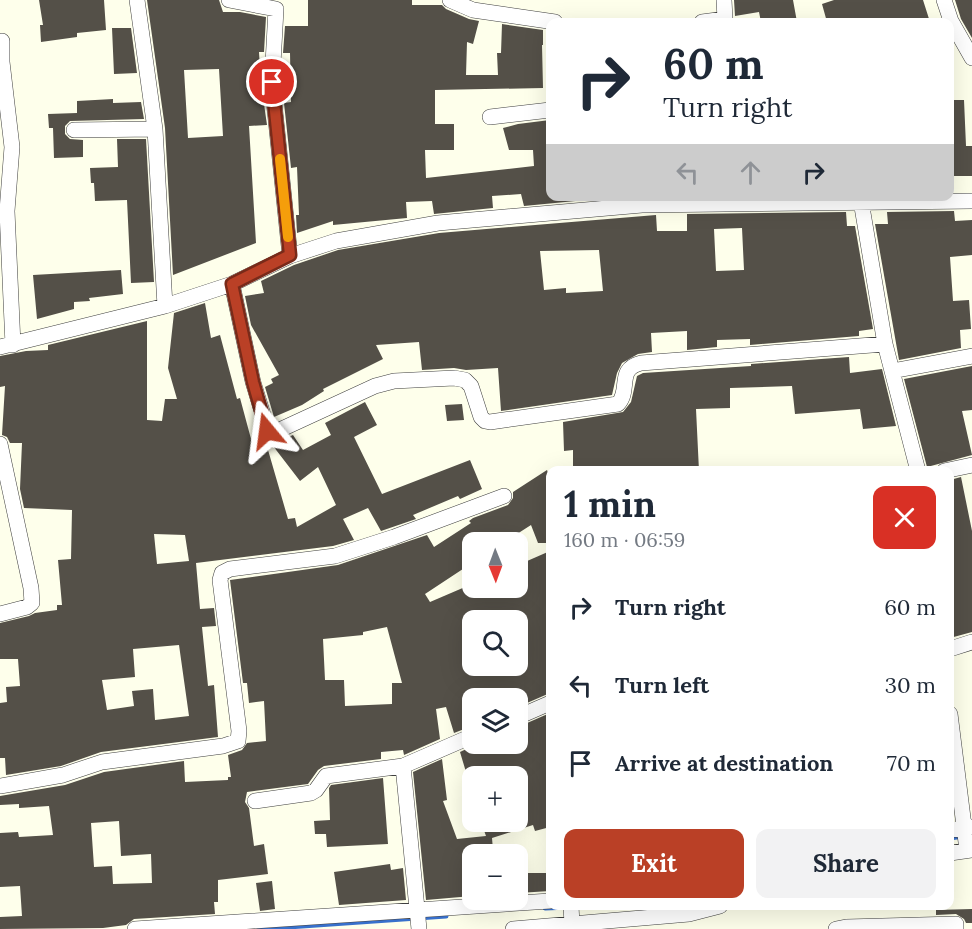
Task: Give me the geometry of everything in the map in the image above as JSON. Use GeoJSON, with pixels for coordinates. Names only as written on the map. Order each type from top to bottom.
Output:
{"type":"FeatureCollection","features":[{"type":"Feature","properties":{"kind":"street"},"geometry":{"type":"LineString","coordinates":[[137,0],[155,129],[165,306]]}},
{"type":"Feature","properties":{"kind":"street"},"geometry":{"type":"LineString","coordinates":[[229,0],[277,5],[272,82],[290,255]]}},
{"type":"Feature","properties":{"kind":"street"},"geometry":{"type":"LineString","coordinates":[[450,0],[473,10],[546,21]]}},
{"type":"Feature","properties":{"kind":"street"},"geometry":{"type":"LineString","coordinates":[[724,0],[725,18]]}},
{"type":"Feature","properties":{"kind":"street"},"geometry":{"type":"LineString","coordinates":[[944,0],[950,18]]}},
{"type":"Feature","properties":{"kind":"street"},"geometry":{"type":"LineString","coordinates":[[954,26],[972,58]]}},
{"type":"Feature","properties":{"kind":"street"},"geometry":{"type":"LineString","coordinates":[[2,41],[2,62],[12,147],[7,211],[6,346],[165,306],[232,284],[290,255],[336,241],[438,223],[584,203],[622,201]]}},
{"type":"Feature","properties":{"kind":"street"},"geometry":{"type":"LineString","coordinates":[[490,117],[546,110]]}},
{"type":"Feature","properties":{"kind":"street"},"geometry":{"type":"LineString","coordinates":[[74,130],[155,129]]}},
{"type":"Feature","properties":{"kind":"street"},"geometry":{"type":"LineString","coordinates":[[917,466],[885,344],[861,201],[972,201]]}},
{"type":"Feature","properties":{"kind":"street"},"geometry":{"type":"LineString","coordinates":[[232,284],[253,382],[267,431],[273,433],[375,386],[394,381],[454,378],[465,380],[471,386],[481,417],[490,422],[618,404],[623,399],[626,372],[632,365],[641,363],[885,344]]}},
{"type":"Feature","properties":{"kind":"street"},"geometry":{"type":"LineString","coordinates":[[892,371],[972,356]]}},
{"type":"Feature","properties":{"kind":"street"},"geometry":{"type":"LineString","coordinates":[[0,444],[31,588],[32,603],[27,607],[0,614]]}},
{"type":"Feature","properties":{"kind":"street"},"geometry":{"type":"LineString","coordinates":[[954,469],[972,465]]}},
{"type":"Feature","properties":{"kind":"street"},"geometry":{"type":"LineString","coordinates":[[0,786],[63,775],[102,762],[223,746],[238,741],[220,580],[222,573],[230,569],[335,555],[394,537],[504,496]]}},
{"type":"Feature","properties":{"kind":"street"},"geometry":{"type":"LineString","coordinates":[[954,648],[972,642]]}},
{"type":"Feature","properties":{"kind":"street"},"geometry":{"type":"LineString","coordinates":[[528,713],[546,705]]}},
{"type":"Feature","properties":{"kind":"street"},"geometry":{"type":"LineString","coordinates":[[255,801],[311,793],[326,776],[403,766],[462,740]]}},
{"type":"Feature","properties":{"kind":"street"},"geometry":{"type":"LineString","coordinates":[[954,758],[962,828],[970,850],[954,852]]}},
{"type":"Feature","properties":{"kind":"street"},"geometry":{"type":"LineString","coordinates":[[403,766],[419,929]]}},
{"type":"Feature","properties":{"kind":"street"},"geometry":{"type":"LineString","coordinates":[[135,929],[546,901]]}},
{"type":"Feature","properties":{"kind":"street"},"geometry":{"type":"LineString","coordinates":[[571,910],[572,924]]}},
{"type":"Feature","properties":{"kind":"street"},"geometry":{"type":"LineString","coordinates":[[513,929],[572,924],[690,921],[712,910]]}},
{"type":"Feature","properties":{"kind":"street"},"geometry":{"type":"LineString","coordinates":[[836,929],[956,924],[956,929]]}},
{"type":"Feature","properties":{"kind":"building"},"geometry":{"type":"Polygon","coordinates":[[[39,0],[104,0],[106,30],[77,33],[77,37],[41,42],[40,25],[43,25],[39,0]]]}},
{"type":"Feature","properties":{"kind":"building"},"geometry":{"type":"Polygon","coordinates":[[[147,0],[219,0],[223,12],[240,12],[266,17],[264,52],[259,52],[262,104],[264,104],[267,125],[249,126],[256,243],[173,275],[165,128],[147,0]],[[219,69],[184,70],[188,138],[223,136],[219,69]]]}},
{"type":"Feature","properties":{"kind":"building"},"geometry":{"type":"Polygon","coordinates":[[[308,0],[412,0],[412,5],[442,5],[469,19],[479,21],[473,44],[467,42],[466,75],[498,75],[497,53],[501,53],[502,24],[543,30],[543,88],[435,90],[435,124],[454,124],[454,150],[425,150],[426,178],[534,166],[533,150],[509,150],[503,128],[546,120],[546,201],[576,201],[524,206],[521,194],[492,196],[493,208],[434,214],[432,201],[406,202],[407,218],[333,225],[333,221],[297,233],[296,215],[299,215],[297,167],[291,168],[284,103],[291,102],[290,53],[283,53],[285,26],[308,26],[308,0]]]}},
{"type":"Feature","properties":{"kind":"building"},"geometry":{"type":"Polygon","coordinates":[[[734,0],[793,0],[796,18],[760,18],[759,12],[735,16],[734,0]]]}},
{"type":"Feature","properties":{"kind":"building"},"geometry":{"type":"Polygon","coordinates":[[[834,0],[923,0],[929,18],[826,18],[822,4],[834,0]]]}},
{"type":"Feature","properties":{"kind":"building"},"geometry":{"type":"Polygon","coordinates":[[[955,0],[972,0],[972,38],[961,19],[955,0]]]}},
{"type":"Feature","properties":{"kind":"building"},"geometry":{"type":"Polygon","coordinates":[[[112,28],[131,28],[137,73],[114,74],[112,28]]]}},
{"type":"Feature","properties":{"kind":"building"},"geometry":{"type":"Polygon","coordinates":[[[113,99],[113,103],[141,102],[144,119],[70,121],[65,126],[65,134],[70,139],[83,140],[83,157],[54,158],[53,128],[49,128],[48,114],[77,113],[77,101],[113,99]]]}},
{"type":"Feature","properties":{"kind":"building"},"geometry":{"type":"Polygon","coordinates":[[[954,100],[964,100],[966,146],[972,146],[972,176],[954,176],[954,100]]]}},
{"type":"Feature","properties":{"kind":"building"},"geometry":{"type":"Polygon","coordinates":[[[117,139],[146,139],[154,282],[131,283],[127,200],[95,201],[90,168],[118,167],[117,139]]]}},
{"type":"Feature","properties":{"kind":"building"},"geometry":{"type":"Polygon","coordinates":[[[954,211],[955,221],[972,220],[972,255],[950,257],[953,301],[969,300],[971,329],[960,330],[961,348],[899,360],[875,224],[888,224],[887,212],[954,211]]]}},
{"type":"Feature","properties":{"kind":"building"},"geometry":{"type":"Polygon","coordinates":[[[846,212],[847,226],[855,226],[873,329],[859,331],[859,336],[750,345],[750,339],[717,340],[717,347],[687,350],[687,331],[651,333],[652,352],[638,354],[622,363],[612,395],[501,411],[498,368],[422,370],[419,342],[376,345],[383,359],[323,389],[324,391],[302,405],[274,417],[265,387],[273,383],[271,379],[279,375],[251,325],[245,296],[264,293],[261,281],[294,265],[338,250],[439,233],[656,215],[657,231],[687,231],[687,214],[846,212]],[[742,228],[714,229],[716,271],[744,270],[742,228]],[[599,250],[540,251],[544,290],[566,288],[566,293],[603,291],[599,250]]]}},
{"type":"Feature","properties":{"kind":"building"},"geometry":{"type":"Polygon","coordinates":[[[121,270],[123,294],[74,302],[74,309],[37,319],[33,275],[121,270]]]}},
{"type":"Feature","properties":{"kind":"building"},"geometry":{"type":"Polygon","coordinates":[[[205,303],[211,338],[220,335],[237,399],[240,398],[254,450],[266,443],[288,519],[295,518],[297,527],[336,505],[318,467],[300,481],[270,442],[277,442],[293,435],[303,450],[331,435],[325,423],[365,402],[377,425],[354,437],[382,494],[470,460],[482,489],[460,499],[458,496],[413,515],[416,519],[381,531],[368,508],[343,519],[354,540],[333,546],[196,563],[200,609],[214,608],[216,626],[202,627],[208,686],[214,685],[218,737],[101,752],[61,766],[6,775],[5,758],[0,758],[0,703],[7,702],[6,687],[20,686],[18,659],[0,659],[0,623],[35,613],[57,610],[57,605],[62,605],[58,560],[71,559],[72,510],[24,508],[20,489],[22,443],[10,443],[7,437],[2,435],[5,386],[0,387],[0,356],[48,350],[48,345],[147,321],[147,420],[162,421],[165,399],[177,399],[168,368],[174,313],[205,303]],[[154,534],[157,564],[189,561],[185,535],[154,534]],[[179,645],[133,649],[135,677],[102,680],[107,710],[134,706],[132,691],[153,689],[155,720],[189,716],[179,645]]]}},
{"type":"Feature","properties":{"kind":"building"},"geometry":{"type":"Polygon","coordinates":[[[849,357],[850,373],[882,369],[896,426],[863,429],[860,409],[795,414],[792,386],[730,388],[730,408],[696,409],[699,466],[573,466],[573,450],[564,451],[563,422],[623,412],[631,402],[637,376],[643,373],[751,366],[751,364],[849,357]]]}},
{"type":"Feature","properties":{"kind":"building"},"geometry":{"type":"Polygon","coordinates":[[[972,366],[972,410],[962,411],[972,455],[927,466],[904,379],[972,366]]]}},
{"type":"Feature","properties":{"kind":"building"},"geometry":{"type":"Polygon","coordinates":[[[462,404],[464,420],[447,421],[445,405],[462,404]]]}},
{"type":"Feature","properties":{"kind":"building"},"geometry":{"type":"Polygon","coordinates":[[[546,471],[546,543],[538,543],[531,525],[520,532],[462,532],[462,570],[425,594],[430,602],[462,588],[462,598],[528,598],[528,561],[546,553],[546,695],[528,703],[528,688],[462,688],[462,730],[454,733],[446,707],[436,709],[440,739],[404,755],[403,750],[381,752],[381,759],[324,766],[318,770],[308,784],[247,792],[245,802],[249,808],[254,846],[264,844],[268,874],[218,880],[218,902],[214,902],[215,914],[134,919],[126,925],[103,928],[0,929],[0,917],[22,916],[20,886],[0,887],[0,833],[18,832],[19,837],[53,835],[49,806],[19,808],[19,804],[0,805],[0,796],[65,785],[104,772],[184,761],[185,782],[228,780],[228,777],[231,777],[228,755],[242,750],[247,743],[266,741],[264,701],[249,703],[247,683],[243,683],[230,580],[338,565],[427,535],[434,547],[471,523],[469,521],[473,518],[508,505],[513,498],[513,492],[546,471]],[[387,627],[363,632],[363,635],[323,639],[325,680],[344,680],[345,706],[392,704],[392,683],[402,683],[387,627]],[[119,821],[91,823],[94,867],[112,866],[113,884],[152,883],[151,854],[121,856],[119,821]]]}},
{"type":"Feature","properties":{"kind":"building"},"geometry":{"type":"Polygon","coordinates":[[[961,477],[972,531],[972,632],[954,637],[954,594],[954,479],[961,477]]]}},
{"type":"Feature","properties":{"kind":"building"},"geometry":{"type":"Polygon","coordinates":[[[546,715],[546,828],[535,831],[533,825],[528,827],[528,766],[464,766],[460,752],[462,751],[462,754],[528,754],[528,723],[546,715]]]}},
{"type":"Feature","properties":{"kind":"building"},"geometry":{"type":"Polygon","coordinates":[[[442,759],[447,800],[443,801],[457,839],[486,836],[485,832],[511,832],[492,838],[492,844],[462,844],[462,897],[426,900],[413,772],[442,759]]]}},
{"type":"Feature","properties":{"kind":"building"},"geometry":{"type":"Polygon","coordinates":[[[383,778],[388,844],[327,847],[326,834],[315,834],[314,821],[330,820],[329,788],[331,785],[383,778]]]}},
{"type":"Feature","properties":{"kind":"building"},"geometry":{"type":"Polygon","coordinates":[[[390,864],[391,870],[403,868],[406,900],[339,905],[334,872],[390,864]]]}},
{"type":"Feature","properties":{"kind":"building"},"geometry":{"type":"Polygon","coordinates":[[[528,873],[546,873],[546,891],[528,892],[528,873]]]}},
{"type":"Feature","properties":{"kind":"building"},"geometry":{"type":"Polygon","coordinates":[[[272,881],[275,909],[260,911],[256,883],[272,881]]]}},
{"type":"Feature","properties":{"kind":"building"},"geometry":{"type":"Polygon","coordinates":[[[972,909],[972,923],[966,923],[956,914],[936,915],[936,910],[972,909]]]}},
{"type":"Feature","properties":{"kind":"waterway"},"geometry":{"type":"LineString","coordinates":[[954,837],[963,836]]}},
{"type":"Feature","properties":{"kind":"waterway"},"geometry":{"type":"LineString","coordinates":[[259,929],[446,916]]}},
{"type":"Feature","properties":{"kind":"slow traffic"},"geometry":{"type":"LineString","coordinates":[[280,159],[288,237]]}},
{"type":"Feature","properties":{"kind":"route"},"geometry":{"type":"LineString","coordinates":[[267,431],[253,382],[232,284],[290,255],[272,82]]}}]}
